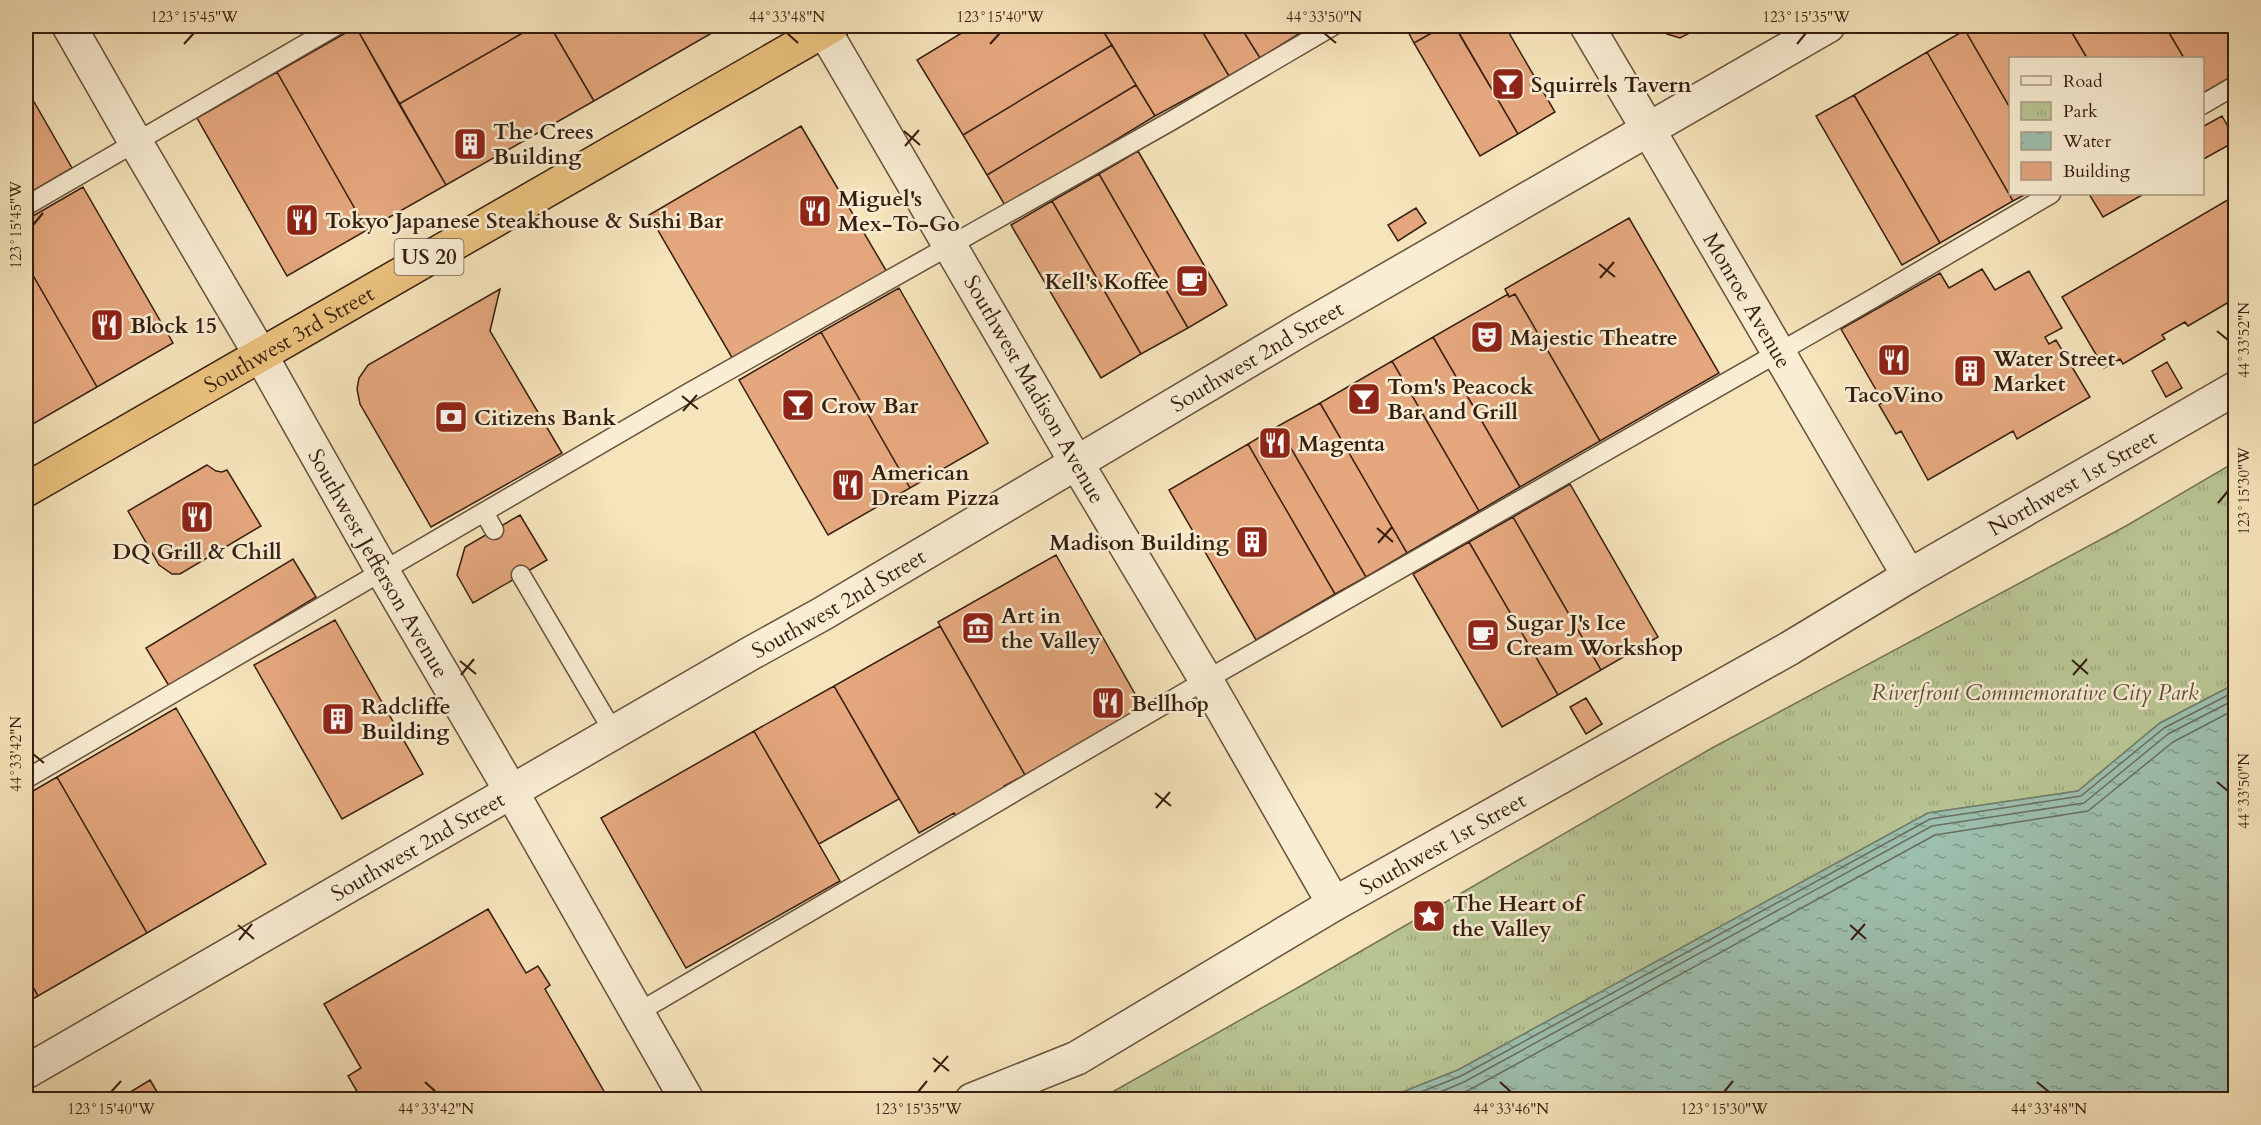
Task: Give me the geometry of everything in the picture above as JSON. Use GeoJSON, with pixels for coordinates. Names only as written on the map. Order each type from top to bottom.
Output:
{"type":"FeatureCollection","features":[{"type":"Feature","properties":{"kind":"highway","name":"Southwest 3rd Street"},"geometry":{"type":"LineString","coordinates":[[26,490],[828,28]]}},
{"type":"Feature","properties":{"kind":"street","name":"Southwest Jefferson Avenue"},"geometry":{"type":"LineString","coordinates":[[69,26],[261,354],[382,572],[511,791],[687,1100]]}},
{"type":"Feature","properties":{"kind":"street","name":"Monroe Avenue"},"geometry":{"type":"LineString","coordinates":[[1587,26],[1909,576]]}},
{"type":"Feature","properties":{"kind":"street","name":"Southwest 2nd Street"},"geometry":{"type":"LineString","coordinates":[[26,1072],[822,614],[1076,462],[1828,26]]}},
{"type":"Feature","properties":{"kind":"street","name":"Southwest Madison Avenue"},"geometry":{"type":"LineString","coordinates":[[828,28],[1076,462],[1206,680],[1334,904]]}},
{"type":"Feature","properties":{"kind":"street","name":"Northwest 1st Street"},"geometry":{"type":"LineString","coordinates":[[1909,576],[2235,388]]}},
{"type":"Feature","properties":{"kind":"street","name":"Southwest 1st Street"},"geometry":{"type":"LineString","coordinates":[[972,1100],[1077,1058],[1334,904],[1740,677],[1909,576]]}},
{"type":"Feature","properties":{"kind":"lane"},"geometry":{"type":"LineString","coordinates":[[26,206],[336,26]]}},
{"type":"Feature","properties":{"kind":"lane"},"geometry":{"type":"LineString","coordinates":[[26,779],[690,392],[1171,121],[1333,26]]}},
{"type":"Feature","properties":{"kind":"lane"},"geometry":{"type":"LineString","coordinates":[[2204,104],[2235,85]]}},
{"type":"Feature","properties":{"kind":"lane"},"geometry":{"type":"LineString","coordinates":[[637,1013],[1206,680],[2049,195]]}},
{"type":"Feature","properties":{"kind":"lane"},"geometry":{"type":"LineString","coordinates":[[484,512],[494,530]]}},
{"type":"Feature","properties":{"kind":"lane"},"geometry":{"type":"LineString","coordinates":[[521,575],[614,733]]}},
{"type":"Feature","properties":{"kind":"green space","name":"Riverfront Commemorative City Park"},"geometry":{"type":"Polygon","coordinates":[[[2235,462],[2235,684],[2160,723],[2078,791],[1928,813],[1458,1070],[1385,1099],[1098,1100],[1299,987],[1712,748],[2126,526],[2235,462]]]}},
{"type":"Feature","properties":{"kind":"water"},"geometry":{"type":"Polygon","coordinates":[[[2235,684],[2235,1099],[1385,1099],[1458,1070],[1928,813],[2078,791],[2160,723],[2235,684]]]}},
{"type":"Feature","properties":{"kind":"building"},"geometry":{"type":"Polygon","coordinates":[[[535,26],[399,104],[356,27],[535,26]]]}},
{"type":"Feature","properties":{"kind":"building","name":"The Crees Building"},"geometry":{"type":"Polygon","coordinates":[[[535,26],[550,26],[594,101],[446,185],[399,104],[535,26]]]}},
{"type":"Feature","properties":{"kind":"building"},"geometry":{"type":"Polygon","coordinates":[[[550,26],[724,26],[594,101],[550,26]]]}},
{"type":"Feature","properties":{"kind":"building"},"geometry":{"type":"Polygon","coordinates":[[[973,26],[1100,26],[1112,45],[963,135],[917,60],[973,26]]]}},
{"type":"Feature","properties":{"kind":"building"},"geometry":{"type":"Polygon","coordinates":[[[1100,26],[1199,26],[1229,76],[1155,116],[1100,26]]]}},
{"type":"Feature","properties":{"kind":"building"},"geometry":{"type":"Polygon","coordinates":[[[1199,26],[1240,26],[1260,58],[1229,76],[1199,26]]]}},
{"type":"Feature","properties":{"kind":"building"},"geometry":{"type":"Polygon","coordinates":[[[1240,26],[1302,26],[1305,30],[1260,58],[1240,26]]]}},
{"type":"Feature","properties":{"kind":"building"},"geometry":{"type":"Polygon","coordinates":[[[1405,26],[1444,26],[1414,43],[1405,26]]]}},
{"type":"Feature","properties":{"kind":"building"},"geometry":{"type":"Polygon","coordinates":[[[1444,26],[1455,26],[1518,134],[1480,156],[1414,43],[1444,26]]]}},
{"type":"Feature","properties":{"kind":"building"},"geometry":{"type":"Polygon","coordinates":[[[1468,26],[1505,26],[1555,112],[1518,134],[1458,32],[1468,26]]]}},
{"type":"Feature","properties":{"kind":"building"},"geometry":{"type":"Polygon","coordinates":[[[1662,26],[1703,26],[1680,38],[1667,34],[1662,26]]]}},
{"type":"Feature","properties":{"kind":"building"},"geometry":{"type":"Polygon","coordinates":[[[1973,26],[2068,26],[2086,57],[2009,57],[2009,106],[1965,30],[1973,26]]]}},
{"type":"Feature","properties":{"kind":"building"},"geometry":{"type":"Polygon","coordinates":[[[2068,26],[2165,26],[2183,57],[2086,57],[2068,26]]]}},
{"type":"Feature","properties":{"kind":"building"},"geometry":{"type":"Polygon","coordinates":[[[2165,26],[2236,26],[2236,74],[2204,92],[2204,57],[2183,57],[2165,26]]]}},
{"type":"Feature","properties":{"kind":"building"},"geometry":{"type":"Polygon","coordinates":[[[356,27],[446,185],[367,230],[277,72],[356,27]]]}},
{"type":"Feature","properties":{"kind":"building"},"geometry":{"type":"Polygon","coordinates":[[[1965,30],[2009,106],[2009,194],[1927,52],[1965,30]]]}},
{"type":"Feature","properties":{"kind":"building"},"geometry":{"type":"Polygon","coordinates":[[[1112,45],[1136,85],[987,175],[963,135],[1112,45]]]}},
{"type":"Feature","properties":{"kind":"building"},"geometry":{"type":"Polygon","coordinates":[[[1927,52],[2013,201],[1940,243],[1854,95],[1927,52]]]}},
{"type":"Feature","properties":{"kind":"building"},"geometry":{"type":"Polygon","coordinates":[[[277,72],[367,230],[287,276],[197,118],[277,72]]]}},
{"type":"Feature","properties":{"kind":"building"},"geometry":{"type":"Polygon","coordinates":[[[1136,85],[1155,116],[1006,207],[987,175],[1136,85]]]}},
{"type":"Feature","properties":{"kind":"building"},"geometry":{"type":"Polygon","coordinates":[[[1854,95],[1940,243],[1902,265],[1816,116],[1854,95]]]}},
{"type":"Feature","properties":{"kind":"building"},"geometry":{"type":"Polygon","coordinates":[[[33,100],[72,168],[26,195],[26,105],[33,100]]]}},
{"type":"Feature","properties":{"kind":"building"},"geometry":{"type":"Polygon","coordinates":[[[2222,116],[2236,141],[2204,159],[2204,126],[2222,116]]]}},
{"type":"Feature","properties":{"kind":"building"},"geometry":{"type":"Polygon","coordinates":[[[801,126],[887,272],[734,361],[649,215],[801,126]]]}},
{"type":"Feature","properties":{"kind":"building"},"geometry":{"type":"Polygon","coordinates":[[[1138,151],[1227,305],[1188,328],[1099,174],[1138,151]]]}},
{"type":"Feature","properties":{"kind":"building"},"geometry":{"type":"Polygon","coordinates":[[[1099,174],[1188,328],[1141,354],[1052,201],[1099,174]]]}},
{"type":"Feature","properties":{"kind":"building"},"geometry":{"type":"Polygon","coordinates":[[[83,187],[173,343],[97,387],[26,263],[26,220],[83,187]]]}},
{"type":"Feature","properties":{"kind":"building"},"geometry":{"type":"Polygon","coordinates":[[[2010,195],[2024,195],[2013,201],[2010,195]]]}},
{"type":"Feature","properties":{"kind":"building"},"geometry":{"type":"Polygon","coordinates":[[[2090,195],[2142,195],[2103,217],[2090,195]]]}},
{"type":"Feature","properties":{"kind":"building"},"geometry":{"type":"Polygon","coordinates":[[[2236,195],[2236,301],[2234,299],[2188,326],[2185,322],[2162,335],[2165,339],[2123,364],[2120,359],[2104,368],[2062,297],[2236,195]]]}},
{"type":"Feature","properties":{"kind":"building"},"geometry":{"type":"Polygon","coordinates":[[[1052,201],[1141,354],[1101,378],[1011,225],[1052,201]]]}},
{"type":"Feature","properties":{"kind":"building"},"geometry":{"type":"Polygon","coordinates":[[[1416,208],[1426,223],[1398,241],[1388,225],[1416,208]]]}},
{"type":"Feature","properties":{"kind":"building"},"geometry":{"type":"Polygon","coordinates":[[[1629,218],[1719,373],[1600,441],[1515,294],[1509,297],[1505,289],[1629,218]]]}},
{"type":"Feature","properties":{"kind":"building"},"geometry":{"type":"Polygon","coordinates":[[[26,266],[97,387],[26,428],[26,266]]]}},
{"type":"Feature","properties":{"kind":"building","name":"Water Street Market"},"geometry":{"type":"Polygon","coordinates":[[[1982,269],[1995,290],[2029,271],[2062,328],[2045,337],[2049,344],[2056,340],[2090,397],[2017,439],[2013,431],[1928,480],[1901,431],[1896,434],[1879,405],[1883,402],[1841,329],[1940,273],[1949,288],[1982,269]]]}},
{"type":"Feature","properties":{"kind":"building"},"geometry":{"type":"Polygon","coordinates":[[[899,288],[988,443],[910,488],[821,332],[899,288]]]}},
{"type":"Feature","properties":{"kind":"building"},"geometry":{"type":"Polygon","coordinates":[[[500,289],[490,331],[562,453],[431,527],[360,404],[357,389],[359,378],[368,365],[500,289]]]}},
{"type":"Feature","properties":{"kind":"building"},"geometry":{"type":"Polygon","coordinates":[[[1508,294],[1509,297],[1515,294],[1600,441],[1520,487],[1433,337],[1508,294]]]}},
{"type":"Feature","properties":{"kind":"building"},"geometry":{"type":"Polygon","coordinates":[[[821,332],[910,488],[828,535],[739,380],[821,332]]]}},
{"type":"Feature","properties":{"kind":"building"},"geometry":{"type":"Polygon","coordinates":[[[1433,337],[1520,487],[1479,511],[1392,361],[1433,337]]]}},
{"type":"Feature","properties":{"kind":"building"},"geometry":{"type":"Polygon","coordinates":[[[1392,361],[1479,511],[1407,553],[1320,403],[1392,361]]]}},
{"type":"Feature","properties":{"kind":"building"},"geometry":{"type":"Polygon","coordinates":[[[2167,362],[2182,388],[2166,397],[2152,371],[2167,362]]]}},
{"type":"Feature","properties":{"kind":"building"},"geometry":{"type":"Polygon","coordinates":[[[1320,403],[1407,553],[1366,577],[1278,426],[1320,403]]]}},
{"type":"Feature","properties":{"kind":"building"},"geometry":{"type":"Polygon","coordinates":[[[1278,426],[1366,577],[1335,594],[1248,444],[1278,426]]]}},
{"type":"Feature","properties":{"kind":"building","name":"Madison Building"},"geometry":{"type":"Polygon","coordinates":[[[1248,444],[1335,594],[1256,640],[1169,490],[1248,444]]]}},
{"type":"Feature","properties":{"kind":"building"},"geometry":{"type":"Polygon","coordinates":[[[207,465],[216,471],[227,470],[261,526],[180,574],[172,574],[159,565],[128,511],[207,465]]]}},
{"type":"Feature","properties":{"kind":"building"},"geometry":{"type":"Polygon","coordinates":[[[1570,484],[1658,637],[1601,670],[1513,517],[1570,484]]]}},
{"type":"Feature","properties":{"kind":"building"},"geometry":{"type":"Polygon","coordinates":[[[520,515],[547,560],[473,603],[457,575],[465,547],[520,515]]]}},
{"type":"Feature","properties":{"kind":"building"},"geometry":{"type":"Polygon","coordinates":[[[1513,517],[1601,670],[1558,695],[1469,542],[1513,517]]]}},
{"type":"Feature","properties":{"kind":"building"},"geometry":{"type":"Polygon","coordinates":[[[1469,542],[1558,695],[1502,727],[1413,574],[1469,542]]]}},
{"type":"Feature","properties":{"kind":"building"},"geometry":{"type":"Polygon","coordinates":[[[1056,555],[1143,708],[1025,775],[938,622],[1056,555]]]}},
{"type":"Feature","properties":{"kind":"building"},"geometry":{"type":"Polygon","coordinates":[[[293,559],[316,597],[169,686],[146,648],[293,559]]]}},
{"type":"Feature","properties":{"kind":"building","name":"Radcliffe Building"},"geometry":{"type":"Polygon","coordinates":[[[335,620],[423,774],[342,819],[254,665],[335,620]]]}},
{"type":"Feature","properties":{"kind":"building"},"geometry":{"type":"Polygon","coordinates":[[[940,626],[1025,775],[1004,786],[1007,791],[958,819],[954,813],[919,833],[834,686],[940,626]]]}},
{"type":"Feature","properties":{"kind":"building"},"geometry":{"type":"Polygon","coordinates":[[[834,686],[899,799],[819,844],[754,731],[834,686]]]}},
{"type":"Feature","properties":{"kind":"building"},"geometry":{"type":"Polygon","coordinates":[[[1586,698],[1602,724],[1586,734],[1570,707],[1586,698]]]}},
{"type":"Feature","properties":{"kind":"building"},"geometry":{"type":"Polygon","coordinates":[[[176,708],[266,864],[147,933],[57,777],[176,708]]]}},
{"type":"Feature","properties":{"kind":"building"},"geometry":{"type":"Polygon","coordinates":[[[754,731],[840,881],[686,968],[601,818],[754,731]]]}},
{"type":"Feature","properties":{"kind":"building"},"geometry":{"type":"Polygon","coordinates":[[[57,777],[147,933],[38,996],[26,974],[26,795],[57,777]]]}},
{"type":"Feature","properties":{"kind":"building"},"geometry":{"type":"Polygon","coordinates":[[[488,909],[526,973],[538,966],[550,985],[545,989],[609,1100],[362,1100],[348,1076],[361,1068],[324,1004],[488,909]]]}},
{"type":"Feature","properties":{"kind":"building"},"geometry":{"type":"Polygon","coordinates":[[[26,974],[38,996],[26,1003],[26,974]]]}},
{"type":"Feature","properties":{"kind":"building"},"geometry":{"type":"Polygon","coordinates":[[[150,1080],[162,1100],[117,1100],[150,1080]]]}},
{"type":"Feature","properties":{"kind":"place","name":"Squirrels Tavern"},"geometry":{"type":"Point","coordinates":[1508,84]}},
{"type":"Feature","properties":{"kind":"place","name":"The Crees Building"},"geometry":{"type":"Point","coordinates":[470,144]}},
{"type":"Feature","properties":{"kind":"place","name":"Miguel's Mex-To-Go"},"geometry":{"type":"Point","coordinates":[815,211]}},
{"type":"Feature","properties":{"kind":"place","name":"Tokyo Japanese Steakhouse & Sushi Bar"},"geometry":{"type":"Point","coordinates":[302,220]}},
{"type":"Feature","properties":{"kind":"place","name":"Kell's Koffee"},"geometry":{"type":"Point","coordinates":[1192,281]}},
{"type":"Feature","properties":{"kind":"place","name":"Block 15"},"geometry":{"type":"Point","coordinates":[107,325]}},
{"type":"Feature","properties":{"kind":"place","name":"Majestic Theatre"},"geometry":{"type":"Point","coordinates":[1487,337]}},
{"type":"Feature","properties":{"kind":"place","name":"TacoVino"},"geometry":{"type":"Point","coordinates":[1894,360]}},
{"type":"Feature","properties":{"kind":"place","name":"Water Street Market"},"geometry":{"type":"Point","coordinates":[1970,371]}},
{"type":"Feature","properties":{"kind":"place","name":"Tom's Peacock Bar and Grill"},"geometry":{"type":"Point","coordinates":[1364,399]}},
{"type":"Feature","properties":{"kind":"place","name":"Crow Bar"},"geometry":{"type":"Point","coordinates":[798,405]}},
{"type":"Feature","properties":{"kind":"place","name":"Citizens Bank"},"geometry":{"type":"Point","coordinates":[451,417]}},
{"type":"Feature","properties":{"kind":"place","name":"Magenta"},"geometry":{"type":"Point","coordinates":[1275,443]}},
{"type":"Feature","properties":{"kind":"place","name":"American Dream Pizza"},"geometry":{"type":"Point","coordinates":[848,485]}},
{"type":"Feature","properties":{"kind":"place","name":"DQ Grill & Chill"},"geometry":{"type":"Point","coordinates":[197,517]}},
{"type":"Feature","properties":{"kind":"place","name":"Madison Building"},"geometry":{"type":"Point","coordinates":[1252,542]}},
{"type":"Feature","properties":{"kind":"place","name":"Art in the Valley"},"geometry":{"type":"Point","coordinates":[978,628]}},
{"type":"Feature","properties":{"kind":"place","name":"Sugar J's Ice Cream Workshop"},"geometry":{"type":"Point","coordinates":[1483,635]}},
{"type":"Feature","properties":{"kind":"place","name":"Bellhop"},"geometry":{"type":"Point","coordinates":[1108,703]}},
{"type":"Feature","properties":{"kind":"place","name":"Radcliffe Building"},"geometry":{"type":"Point","coordinates":[338,719]}},
{"type":"Feature","properties":{"kind":"place","name":"The Heart of the Valley"},"geometry":{"type":"Point","coordinates":[1429,916]}}]}
